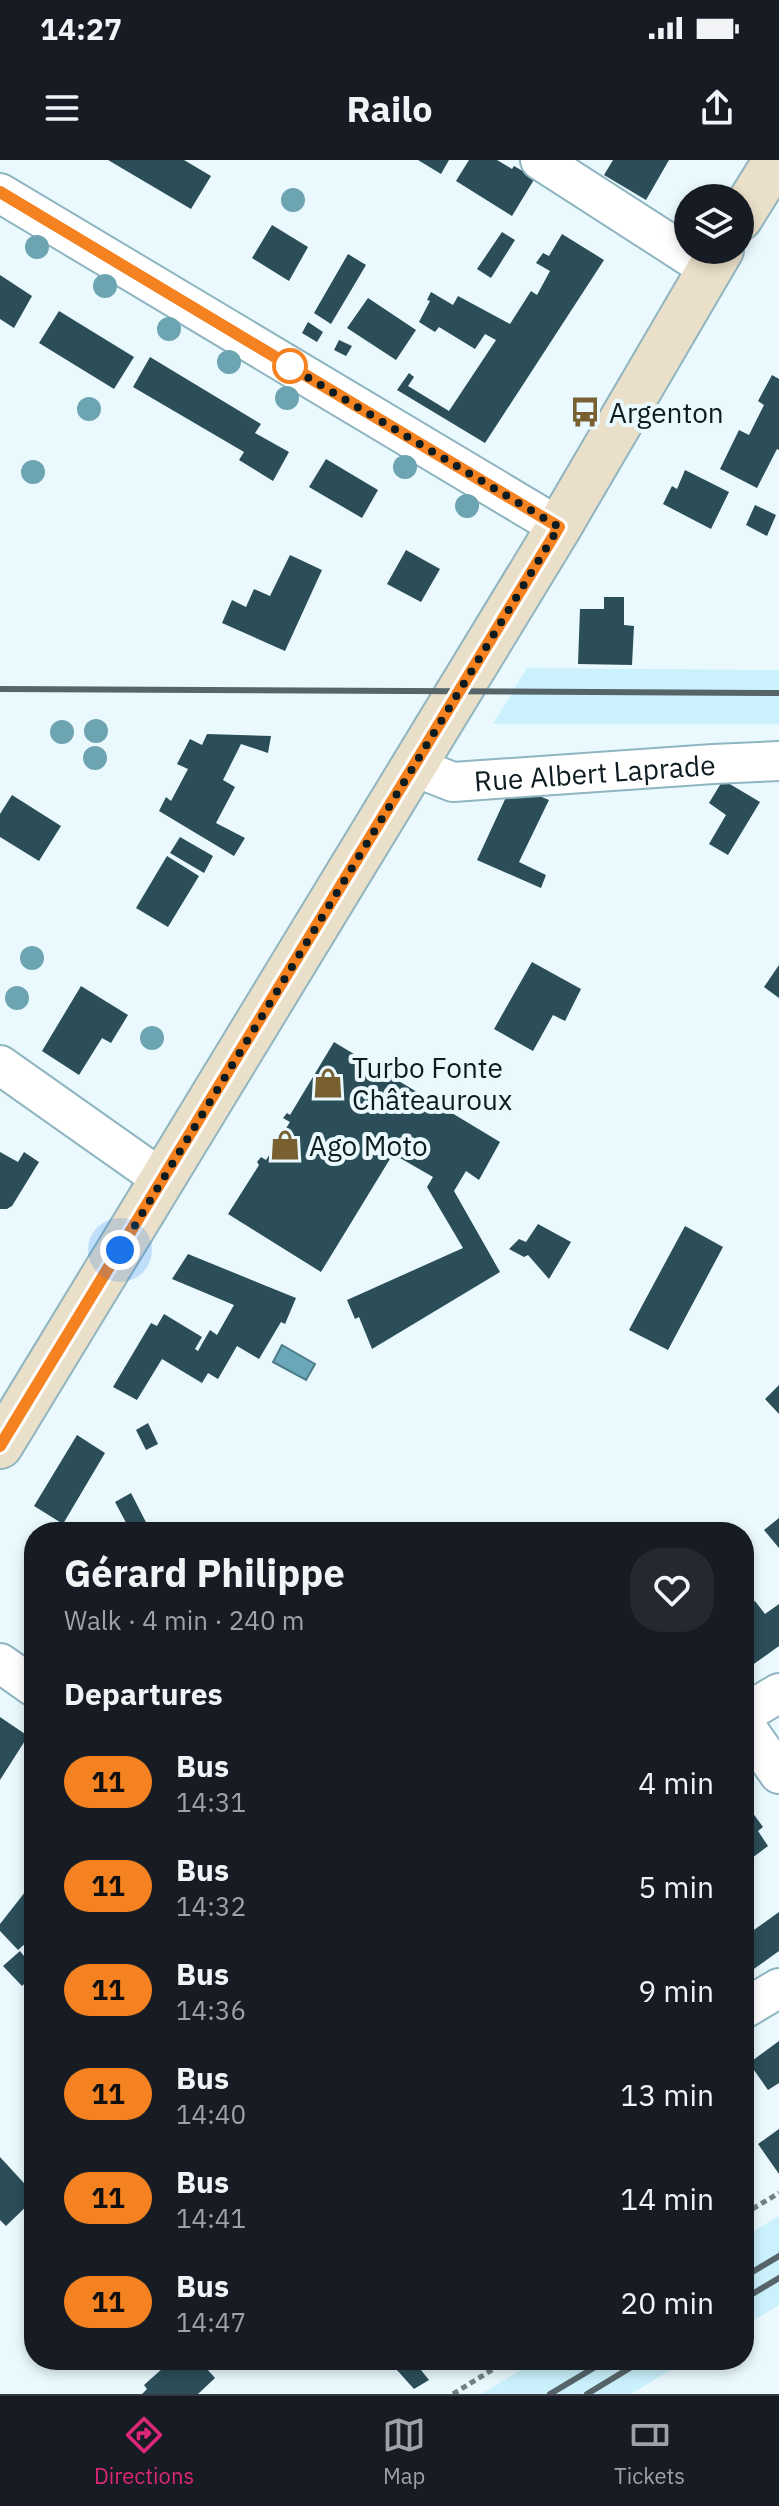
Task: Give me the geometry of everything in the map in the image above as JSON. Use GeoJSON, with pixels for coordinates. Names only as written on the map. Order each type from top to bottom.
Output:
{"type":"FeatureCollection","features":[{"type":"Feature","properties":{"kind":"main road"},"geometry":{"type":"LineString","coordinates":[[754,195],[776,160]]}},
{"type":"Feature","properties":{"kind":"main road"},"geometry":{"type":"LineString","coordinates":[[0,1446],[559,527],[713,264]]}},
{"type":"Feature","properties":{"kind":"street"},"geometry":{"type":"LineString","coordinates":[[540,160],[674,237]]}},
{"type":"Feature","properties":{"kind":"street"},"geometry":{"type":"LineString","coordinates":[[0,193],[559,527]]}},
{"type":"Feature","properties":{"kind":"street","name":"Rue Albert Laprade"},"geometry":{"type":"LineString","coordinates":[[412,766],[453,782],[779,761]]}},
{"type":"Feature","properties":{"kind":"street"},"geometry":{"type":"LineString","coordinates":[[0,1065],[163,1180]]}},
{"type":"Feature","properties":{"kind":"street"},"geometry":{"type":"LineString","coordinates":[[0,1663],[24,1680]]}},
{"type":"Feature","properties":{"kind":"street"},"geometry":{"type":"LineString","coordinates":[[754,1708],[779,1693]]}},
{"type":"Feature","properties":{"kind":"street"},"geometry":{"type":"LineString","coordinates":[[754,1738],[779,1774]]}},
{"type":"Feature","properties":{"kind":"street"},"geometry":{"type":"LineString","coordinates":[[754,2003],[779,1988]]}},
{"type":"Feature","properties":{"kind":"path"},"geometry":{"type":"LineString","coordinates":[[754,2208],[779,2193]]}},
{"type":"Feature","properties":{"kind":"path"},"geometry":{"type":"LineString","coordinates":[[453,2394],[492,2370]]}},
{"type":"Feature","properties":{"kind":"shaded area"},"geometry":{"type":"Polygon","coordinates":[[[527,668],[779,670],[779,724],[493,724],[527,668]]]}},
{"type":"Feature","properties":{"kind":"shaded area"},"geometry":{"type":"Polygon","coordinates":[[[282,1345],[315,1364],[306,1380],[273,1362],[282,1345]]]}},
{"type":"Feature","properties":{"kind":"shaded area"},"geometry":{"type":"Polygon","coordinates":[[[779,2216],[779,2305],[754,2320],[754,2231],[779,2216]]]}},
{"type":"Feature","properties":{"kind":"shaded area"},"geometry":{"type":"Polygon","coordinates":[[[521,2370],[671,2370],[631,2394],[481,2394],[521,2370]]]}},
{"type":"Feature","properties":{"kind":"building"},"geometry":{"type":"Polygon","coordinates":[[[108,160],[184,160],[211,176],[191,209],[108,160]]]}},
{"type":"Feature","properties":{"kind":"building"},"geometry":{"type":"Polygon","coordinates":[[[418,160],[449,160],[441,174],[418,160]]]}},
{"type":"Feature","properties":{"kind":"building"},"geometry":{"type":"Polygon","coordinates":[[[469,160],[497,160],[535,178],[512,216],[456,181],[469,160]]]}},
{"type":"Feature","properties":{"kind":"building"},"geometry":{"type":"Polygon","coordinates":[[[613,160],[669,160],[646,200],[604,175],[613,160]]]}},
{"type":"Feature","properties":{"kind":"building"},"geometry":{"type":"Polygon","coordinates":[[[272,225],[308,247],[289,281],[252,258],[272,225]]]}},
{"type":"Feature","properties":{"kind":"building"},"geometry":{"type":"Polygon","coordinates":[[[502,232],[515,240],[491,278],[477,269],[502,232]]]}},
{"type":"Feature","properties":{"kind":"building"},"geometry":{"type":"Polygon","coordinates":[[[562,234],[604,260],[485,443],[397,390],[409,373],[414,377],[408,386],[449,411],[496,340],[485,334],[475,349],[439,327],[435,332],[419,322],[430,301],[427,300],[431,292],[453,305],[458,296],[510,324],[531,291],[537,295],[550,271],[536,263],[543,253],[549,256],[562,234]]]}},
{"type":"Feature","properties":{"kind":"building"},"geometry":{"type":"Polygon","coordinates":[[[348,254],[366,265],[331,324],[314,313],[348,254]]]}},
{"type":"Feature","properties":{"kind":"building"},"geometry":{"type":"Polygon","coordinates":[[[0,275],[32,296],[14,328],[0,319],[0,275]]]}},
{"type":"Feature","properties":{"kind":"building"},"geometry":{"type":"Polygon","coordinates":[[[368,298],[416,330],[396,360],[347,328],[368,298]]]}},
{"type":"Feature","properties":{"kind":"building"},"geometry":{"type":"Polygon","coordinates":[[[59,311],[134,357],[114,389],[39,343],[59,311]]]}},
{"type":"Feature","properties":{"kind":"building"},"geometry":{"type":"Polygon","coordinates":[[[308,322],[323,332],[317,342],[302,333],[308,322]]]}},
{"type":"Feature","properties":{"kind":"building"},"geometry":{"type":"Polygon","coordinates":[[[339,340],[352,346],[346,356],[334,350],[339,340]]]}},
{"type":"Feature","properties":{"kind":"building"},"geometry":{"type":"Polygon","coordinates":[[[150,357],[261,424],[255,433],[289,452],[273,481],[239,460],[244,452],[133,387],[150,357]]]}},
{"type":"Feature","properties":{"kind":"building"},"geometry":{"type":"Polygon","coordinates":[[[772,375],[779,379],[779,450],[757,488],[720,469],[739,430],[749,435],[764,405],[758,401],[772,375]]]}},
{"type":"Feature","properties":{"kind":"building"},"geometry":{"type":"Polygon","coordinates":[[[326,459],[378,490],[362,518],[309,487],[326,459]]]}},
{"type":"Feature","properties":{"kind":"building"},"geometry":{"type":"Polygon","coordinates":[[[685,470],[729,492],[711,529],[663,504],[672,486],[677,489],[685,470]]]}},
{"type":"Feature","properties":{"kind":"building"},"geometry":{"type":"Polygon","coordinates":[[[755,505],[776,515],[767,536],[746,525],[755,505]]]}},
{"type":"Feature","properties":{"kind":"building"},"geometry":{"type":"Polygon","coordinates":[[[406,550],[440,569],[421,602],[387,584],[406,550]]]}},
{"type":"Feature","properties":{"kind":"building"},"geometry":{"type":"Polygon","coordinates":[[[290,555],[322,570],[285,651],[222,623],[232,600],[246,607],[254,589],[270,596],[290,555]]]}},
{"type":"Feature","properties":{"kind":"building"},"geometry":{"type":"Polygon","coordinates":[[[604,597],[624,597],[624,625],[634,626],[632,665],[578,664],[580,609],[604,609],[604,597]]]}},
{"type":"Feature","properties":{"kind":"building"},"geometry":{"type":"Polygon","coordinates":[[[207,734],[271,736],[268,753],[241,744],[223,780],[235,787],[216,823],[245,838],[234,856],[159,811],[166,797],[171,801],[188,769],[177,764],[190,739],[202,745],[207,734]]]}},
{"type":"Feature","properties":{"kind":"building"},"geometry":{"type":"Polygon","coordinates":[[[723,780],[760,802],[728,855],[709,844],[726,815],[709,803],[723,780]]]}},
{"type":"Feature","properties":{"kind":"building"},"geometry":{"type":"Polygon","coordinates":[[[532,793],[549,800],[519,862],[546,875],[541,888],[477,860],[507,795],[532,793]]]}},
{"type":"Feature","properties":{"kind":"building"},"geometry":{"type":"Polygon","coordinates":[[[12,795],[61,826],[39,861],[0,837],[0,814],[12,795]]]}},
{"type":"Feature","properties":{"kind":"building"},"geometry":{"type":"Polygon","coordinates":[[[180,837],[213,856],[204,873],[170,853],[180,837]]]}},
{"type":"Feature","properties":{"kind":"building"},"geometry":{"type":"Polygon","coordinates":[[[167,856],[199,876],[168,927],[136,908],[167,856]]]}},
{"type":"Feature","properties":{"kind":"building"},"geometry":{"type":"Polygon","coordinates":[[[532,962],[581,989],[565,1021],[553,1015],[533,1051],[494,1029],[532,962]]]}},
{"type":"Feature","properties":{"kind":"building"},"geometry":{"type":"Polygon","coordinates":[[[779,965],[779,998],[764,987],[779,965]]]}},
{"type":"Feature","properties":{"kind":"building"},"geometry":{"type":"Polygon","coordinates":[[[81,986],[128,1015],[111,1043],[102,1038],[79,1075],[42,1051],[81,986]]]}},
{"type":"Feature","properties":{"kind":"building"},"geometry":{"type":"Polygon","coordinates":[[[334,1042],[500,1142],[479,1180],[466,1171],[454,1191],[500,1272],[372,1349],[359,1317],[355,1319],[347,1300],[463,1248],[427,1187],[433,1177],[393,1154],[321,1272],[228,1214],[259,1165],[257,1162],[261,1157],[266,1160],[290,1122],[283,1118],[287,1113],[290,1115],[334,1042]]]}},
{"type":"Feature","properties":{"kind":"building"},"geometry":{"type":"Polygon","coordinates":[[[0,1152],[18,1162],[24,1152],[39,1162],[12,1206],[7,1209],[0,1209],[0,1152]]]}},
{"type":"Feature","properties":{"kind":"building"},"geometry":{"type":"Polygon","coordinates":[[[538,1224],[571,1242],[549,1279],[528,1255],[524,1257],[509,1249],[519,1239],[526,1242],[538,1224]]]}},
{"type":"Feature","properties":{"kind":"building"},"geometry":{"type":"Polygon","coordinates":[[[685,1226],[723,1247],[668,1350],[629,1330],[685,1226]]]}},
{"type":"Feature","properties":{"kind":"building"},"geometry":{"type":"Polygon","coordinates":[[[188,1254],[296,1298],[285,1324],[281,1322],[259,1359],[237,1346],[218,1379],[208,1373],[202,1383],[162,1359],[137,1400],[113,1387],[151,1323],[157,1326],[164,1314],[202,1337],[195,1349],[198,1351],[210,1330],[217,1335],[234,1305],[172,1279],[188,1254]]]}},
{"type":"Feature","properties":{"kind":"building"},"geometry":{"type":"Polygon","coordinates":[[[779,1385],[779,1414],[765,1399],[779,1385]]]}},
{"type":"Feature","properties":{"kind":"building"},"geometry":{"type":"Polygon","coordinates":[[[148,1423],[158,1444],[146,1450],[136,1430],[148,1423]]]}},
{"type":"Feature","properties":{"kind":"building"},"geometry":{"type":"Polygon","coordinates":[[[77,1435],[105,1453],[64,1522],[34,1506],[77,1435]]]}},
{"type":"Feature","properties":{"kind":"building"},"geometry":{"type":"Polygon","coordinates":[[[131,1493],[146,1522],[126,1522],[115,1502],[131,1493]]]}},
{"type":"Feature","properties":{"kind":"building"},"geometry":{"type":"Polygon","coordinates":[[[779,1518],[779,1548],[764,1530],[779,1518]]]}},
{"type":"Feature","properties":{"kind":"building"},"geometry":{"type":"Polygon","coordinates":[[[754,1602],[765,1614],[779,1604],[779,1646],[754,1664],[754,1602]]]}},
{"type":"Feature","properties":{"kind":"building"},"geometry":{"type":"Polygon","coordinates":[[[0,1717],[24,1733],[24,1742],[0,1780],[0,1717]]]}},
{"type":"Feature","properties":{"kind":"building"},"geometry":{"type":"Polygon","coordinates":[[[754,1815],[763,1827],[758,1831],[768,1846],[754,1856],[754,1815]]]}},
{"type":"Feature","properties":{"kind":"building"},"geometry":{"type":"Polygon","coordinates":[[[24,1893],[24,1945],[18,1950],[0,1931],[0,1924],[24,1893]]]}},
{"type":"Feature","properties":{"kind":"building"},"geometry":{"type":"Polygon","coordinates":[[[779,1912],[779,1951],[754,1969],[754,1930],[779,1912]]]}},
{"type":"Feature","properties":{"kind":"building"},"geometry":{"type":"Polygon","coordinates":[[[20,1951],[24,1956],[22,1986],[3,1966],[20,1951]]]}},
{"type":"Feature","properties":{"kind":"building"},"geometry":{"type":"Polygon","coordinates":[[[779,2041],[779,2083],[768,2090],[754,2070],[754,2059],[779,2041]]]}},
{"type":"Feature","properties":{"kind":"building"},"geometry":{"type":"Polygon","coordinates":[[[779,2129],[779,2174],[758,2144],[779,2129]]]}},
{"type":"Feature","properties":{"kind":"building"},"geometry":{"type":"Polygon","coordinates":[[[0,2157],[24,2183],[24,2209],[6,2226],[0,2220],[0,2157]]]}},
{"type":"Feature","properties":{"kind":"building"},"geometry":{"type":"Polygon","coordinates":[[[161,2370],[208,2370],[215,2378],[198,2394],[142,2394],[147,2389],[144,2385],[161,2370]]]}},
{"type":"Feature","properties":{"kind":"building"},"geometry":{"type":"Polygon","coordinates":[[[397,2370],[421,2370],[429,2380],[414,2389],[397,2370]]]}},
{"type":"Feature","properties":{"kind":"railway"},"geometry":{"type":"LineString","coordinates":[[0,689],[779,693]]}},
{"type":"Feature","properties":{"kind":"railway"},"geometry":{"type":"LineString","coordinates":[[754,2271],[779,2256]]}},
{"type":"Feature","properties":{"kind":"railway"},"geometry":{"type":"LineString","coordinates":[[754,2293],[779,2278]]}},
{"type":"Feature","properties":{"kind":"railway"},"geometry":{"type":"LineString","coordinates":[[550,2394],[590,2370]]}},
{"type":"Feature","properties":{"kind":"railway"},"geometry":{"type":"LineString","coordinates":[[587,2394],[627,2370]]}},
{"type":"Feature","properties":{"kind":"bus line","name":"11"},"geometry":{"type":"LineString","coordinates":[[0,192],[559,527],[0,1446]]}},
{"type":"Feature","properties":{"kind":"place","name":"Argenton"},"geometry":{"type":"Point","coordinates":[585,412]}},
{"type":"Feature","properties":{"kind":"place","name":"Turbo Fonte Châteauroux"},"geometry":{"type":"Point","coordinates":[328,1083]}},
{"type":"Feature","properties":{"kind":"place","name":"Ago Moto"},"geometry":{"type":"Point","coordinates":[285,1145]}},
{"type":"Feature","properties":{"kind":"route"},"geometry":{"type":"LineString","coordinates":[[120,1250],[559,527],[282,362],[290,366]]}}]}
